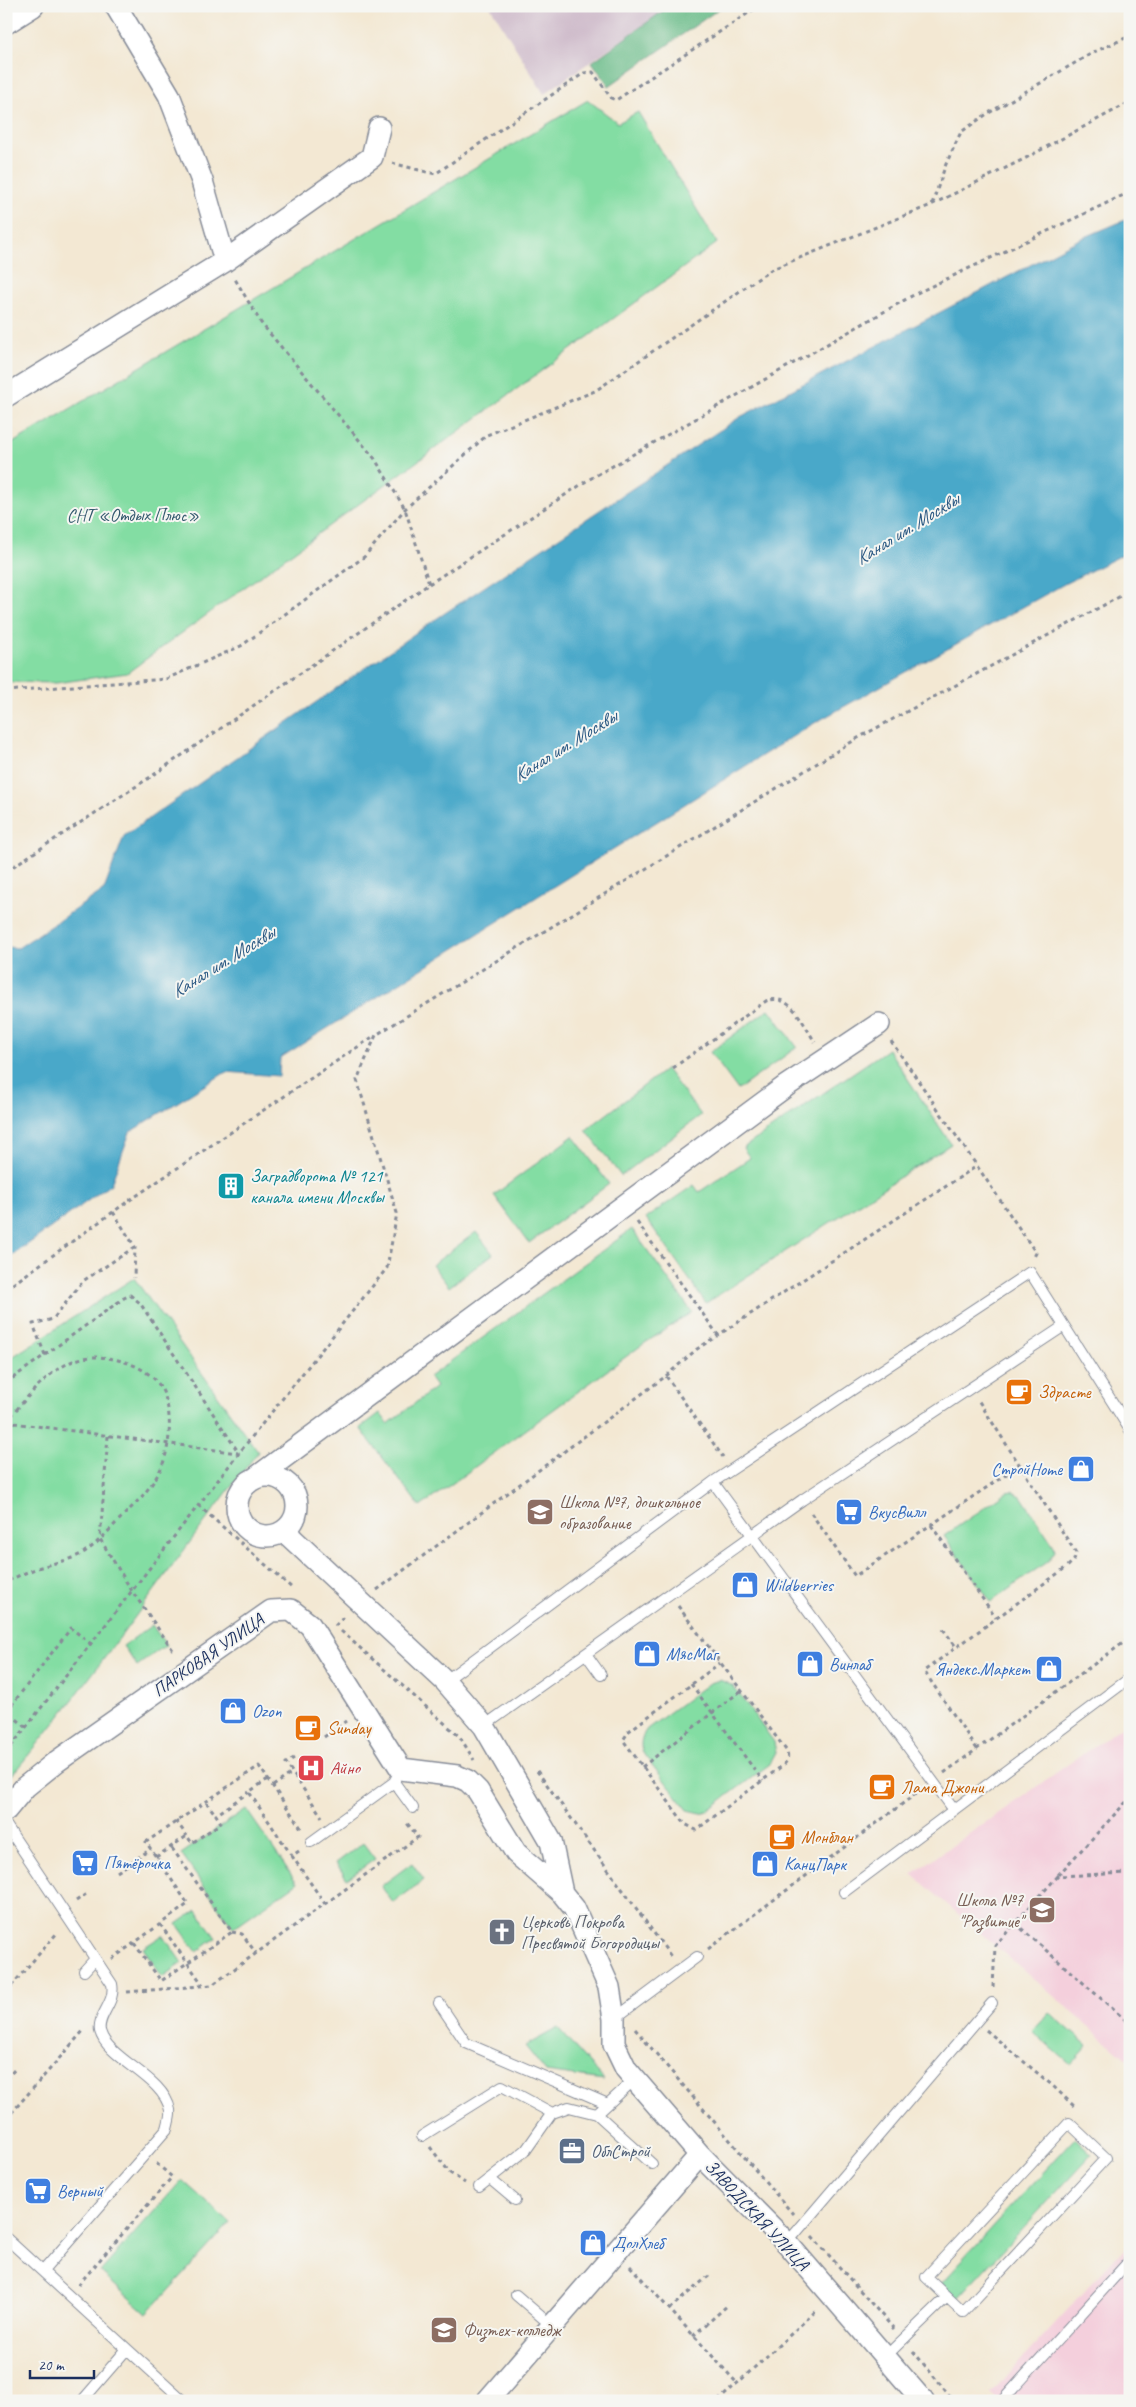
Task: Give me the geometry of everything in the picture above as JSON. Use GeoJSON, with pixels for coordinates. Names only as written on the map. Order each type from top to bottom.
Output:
{"type":"FeatureCollection","features":[{"type":"Feature","properties":{"kind":"street"},"geometry":{"type":"LineString","coordinates":[[6,23],[33,6]]}},
{"type":"Feature","properties":{"kind":"street"},"geometry":{"type":"LineString","coordinates":[[116,6],[169,95],[202,181],[225,261]]}},
{"type":"Feature","properties":{"kind":"street"},"geometry":{"type":"LineString","coordinates":[[6,396],[225,261],[372,157],[380,128]]}},
{"type":"Feature","properties":{"kind":"street"},"geometry":{"type":"LineString","coordinates":[[257,1477],[266,1475],[280,1478],[292,1488],[297,1497],[296,1517],[284,1531],[266,1536],[249,1530],[238,1515],[237,1506],[242,1488],[786,1086],[879,1024]]}},
{"type":"Feature","properties":{"kind":"street"},"geometry":{"type":"LineString","coordinates":[[284,1531],[445,1682],[484,1726],[551,1841],[562,1893]]}},
{"type":"Feature","properties":{"kind":"street","name":"ПАРКОВАЯ УЛИЦА"},"geometry":{"type":"LineString","coordinates":[[6,1810],[25,1787],[56,1762],[271,1611],[292,1610],[310,1625],[364,1710],[397,1775]]}},
{"type":"Feature","properties":{"kind":"street"},"geometry":{"type":"LineString","coordinates":[[397,1775],[457,1776],[468,1781],[478,1791],[516,1853],[562,1893],[574,1908],[610,1987],[618,2016]]}},
{"type":"Feature","properties":{"kind":"street","name":"ЗАВОДСКАЯ УЛИЦА"},"geometry":{"type":"LineString","coordinates":[[618,2016],[614,2044],[626,2069],[700,2155],[787,2243],[923,2401]]}},
{"type":"Feature","properties":{"kind":"street"},"geometry":{"type":"LineString","coordinates":[[487,2401],[700,2155]]}},
{"type":"Feature","properties":{"kind":"lane"},"geometry":{"type":"LineString","coordinates":[[445,1682],[731,1469],[1030,1272],[1130,1430]]}},
{"type":"Feature","properties":{"kind":"lane"},"geometry":{"type":"LineString","coordinates":[[484,1726],[802,1500],[1064,1326]]}},
{"type":"Feature","properties":{"kind":"lane"},"geometry":{"type":"LineString","coordinates":[[714,1482],[954,1810]]}},
{"type":"Feature","properties":{"kind":"lane"},"geometry":{"type":"LineString","coordinates":[[586,1654],[601,1675]]}},
{"type":"Feature","properties":{"kind":"lane"},"geometry":{"type":"LineString","coordinates":[[844,1892],[1130,1678]]}},
{"type":"Feature","properties":{"kind":"lane"},"geometry":{"type":"LineString","coordinates":[[311,1842],[397,1775],[410,1805]]}},
{"type":"Feature","properties":{"kind":"lane"},"geometry":{"type":"LineString","coordinates":[[6,1825],[68,1921],[112,1984],[114,1993],[101,2020],[100,2030],[107,2044],[160,2090],[170,2111],[167,2129],[43,2271]]}},
{"type":"Feature","properties":{"kind":"lane"},"geometry":{"type":"LineString","coordinates":[[618,2016],[697,1957]]}},
{"type":"Feature","properties":{"kind":"lane"},"geometry":{"type":"LineString","coordinates":[[84,1972],[98,1963]]}},
{"type":"Feature","properties":{"kind":"lane"},"geometry":{"type":"LineString","coordinates":[[439,2003],[466,2044],[608,2104]]}},
{"type":"Feature","properties":{"kind":"lane"},"geometry":{"type":"LineString","coordinates":[[787,2243],[992,2003]]}},
{"type":"Feature","properties":{"kind":"lane"},"geometry":{"type":"LineString","coordinates":[[597,2114],[635,2079]]}},
{"type":"Feature","properties":{"kind":"lane"},"geometry":{"type":"LineString","coordinates":[[422,2136],[502,2086],[552,2113]]}},
{"type":"Feature","properties":{"kind":"lane"},"geometry":{"type":"LineString","coordinates":[[479,2187],[526,2150],[552,2113],[569,2107],[597,2114],[652,2164]]}},
{"type":"Feature","properties":{"kind":"lane"},"geometry":{"type":"LineString","coordinates":[[1069,2123],[1106,2158],[964,2312],[947,2296],[926,2277],[1069,2123]]}},
{"type":"Feature","properties":{"kind":"lane"},"geometry":{"type":"LineString","coordinates":[[490,2179],[515,2200]]}},
{"type":"Feature","properties":{"kind":"lane"},"geometry":{"type":"LineString","coordinates":[[6,2238],[184,2401]]}},
{"type":"Feature","properties":{"kind":"lane"},"geometry":{"type":"LineString","coordinates":[[1002,2401],[1130,2260]]}},
{"type":"Feature","properties":{"kind":"lane"},"geometry":{"type":"LineString","coordinates":[[516,2295],[552,2326]]}},
{"type":"Feature","properties":{"kind":"lane"},"geometry":{"type":"LineString","coordinates":[[885,2357],[947,2296]]}},
{"type":"Feature","properties":{"kind":"lane"},"geometry":{"type":"LineString","coordinates":[[82,2401],[127,2349]]}},
{"type":"Feature","properties":{"kind":"path"},"geometry":{"type":"LineString","coordinates":[[372,157],[435,174],[584,73],[593,72],[611,98],[616,100],[759,6]]}},
{"type":"Feature","properties":{"kind":"path"},"geometry":{"type":"LineString","coordinates":[[931,205],[946,164],[961,132],[987,114],[1094,52],[1130,36]]}},
{"type":"Feature","properties":{"kind":"path"},"geometry":{"type":"LineString","coordinates":[[6,691],[166,678],[241,646],[364,556],[405,509],[487,435],[595,391],[772,269],[931,205],[1024,159],[1130,102]]}},
{"type":"Feature","properties":{"kind":"path"},"geometry":{"type":"LineString","coordinates":[[6,871],[152,776],[429,584],[588,480],[909,298],[1130,192]]}},
{"type":"Feature","properties":{"kind":"path"},"geometry":{"type":"LineString","coordinates":[[225,261],[261,323],[375,459],[405,509],[429,584]]}},
{"type":"Feature","properties":{"kind":"path"},"geometry":{"type":"LineString","coordinates":[[6,1289],[113,1212],[291,1090],[376,1035],[858,738],[1130,591]]}},
{"type":"Feature","properties":{"kind":"path"},"geometry":{"type":"LineString","coordinates":[[673,1068],[766,1001],[774,998],[783,1000],[790,1005],[827,1059]]}},
{"type":"Feature","properties":{"kind":"path"},"geometry":{"type":"LineString","coordinates":[[879,1024],[1036,1253],[1030,1272]]}},
{"type":"Feature","properties":{"kind":"path"},"geometry":{"type":"LineString","coordinates":[[6,1753],[198,1505],[387,1268],[397,1213],[357,1080],[376,1035]]}},
{"type":"Feature","properties":{"kind":"path"},"geometry":{"type":"LineString","coordinates":[[335,1626],[361,1602],[666,1376],[697,1349],[977,1166]]}},
{"type":"Feature","properties":{"kind":"path"},"geometry":{"type":"LineString","coordinates":[[625,1205],[718,1335]]}},
{"type":"Feature","properties":{"kind":"path"},"geometry":{"type":"LineString","coordinates":[[113,1212],[135,1247],[134,1278]]}},
{"type":"Feature","properties":{"kind":"path"},"geometry":{"type":"LineString","coordinates":[[45,1355],[34,1324],[53,1319],[83,1281],[135,1247]]}},
{"type":"Feature","properties":{"kind":"path"},"geometry":{"type":"LineString","coordinates":[[6,1383],[130,1295],[136,1298],[239,1453]]}},
{"type":"Feature","properties":{"kind":"path"},"geometry":{"type":"LineString","coordinates":[[6,1422],[46,1378],[60,1368],[74,1360],[103,1357],[139,1368],[161,1387],[170,1430],[162,1465],[143,1496],[100,1539],[81,1554],[30,1571],[6,1582]]}},
{"type":"Feature","properties":{"kind":"path"},"geometry":{"type":"LineString","coordinates":[[666,1376],[731,1469]]}},
{"type":"Feature","properties":{"kind":"path"},"geometry":{"type":"LineString","coordinates":[[970,1388],[1076,1553],[1074,1560],[1068,1566],[924,1671],[977,1749]]}},
{"type":"Feature","properties":{"kind":"path"},"geometry":{"type":"LineString","coordinates":[[6,1422],[239,1453]]}},
{"type":"Feature","properties":{"kind":"path"},"geometry":{"type":"LineString","coordinates":[[108,1436],[100,1539],[132,1591],[187,1670]]}},
{"type":"Feature","properties":{"kind":"path"},"geometry":{"type":"LineString","coordinates":[[802,1500],[855,1576],[1020,1464]]}},
{"type":"Feature","properties":{"kind":"path"},"geometry":{"type":"LineString","coordinates":[[198,1505],[299,1594]]}},
{"type":"Feature","properties":{"kind":"path"},"geometry":{"type":"LineString","coordinates":[[931,1525],[996,1618]]}},
{"type":"Feature","properties":{"kind":"path"},"geometry":{"type":"LineString","coordinates":[[669,1594],[742,1690],[788,1755],[787,1761],[782,1766],[696,1830],[685,1824],[623,1740],[625,1735],[720,1663]]}},
{"type":"Feature","properties":{"kind":"path"},"geometry":{"type":"LineString","coordinates":[[328,1620],[460,1737],[476,1763]]}},
{"type":"Feature","properties":{"kind":"path"},"geometry":{"type":"LineString","coordinates":[[26,1727],[7,1711],[71,1628],[91,1644]]}},
{"type":"Feature","properties":{"kind":"path"},"geometry":{"type":"LineString","coordinates":[[943,1629],[957,1648]]}},
{"type":"Feature","properties":{"kind":"path"},"geometry":{"type":"LineString","coordinates":[[697,1957],[933,1780],[1130,1638]]}},
{"type":"Feature","properties":{"kind":"path"},"geometry":{"type":"LineString","coordinates":[[691,1684],[763,1781]]}},
{"type":"Feature","properties":{"kind":"path"},"geometry":{"type":"LineString","coordinates":[[642,1767],[742,1690]]}},
{"type":"Feature","properties":{"kind":"path"},"geometry":{"type":"LineString","coordinates":[[324,1737],[364,1710]]}},
{"type":"Feature","properties":{"kind":"path"},"geometry":{"type":"LineString","coordinates":[[294,1758],[286,1763],[330,1828]]}},
{"type":"Feature","properties":{"kind":"path"},"geometry":{"type":"LineString","coordinates":[[532,1765],[681,1969]]}},
{"type":"Feature","properties":{"kind":"path"},"geometry":{"type":"LineString","coordinates":[[98,1963],[134,1943],[188,1904],[146,1842],[259,1766],[311,1842],[292,1856]]}},
{"type":"Feature","properties":{"kind":"path"},"geometry":{"type":"LineString","coordinates":[[273,1786],[292,1773]]}},
{"type":"Feature","properties":{"kind":"path"},"geometry":{"type":"LineString","coordinates":[[216,1815],[268,1779]]}},
{"type":"Feature","properties":{"kind":"path"},"geometry":{"type":"LineString","coordinates":[[249,1792],[325,1904]]}},
{"type":"Feature","properties":{"kind":"path"},"geometry":{"type":"LineString","coordinates":[[992,2003],[995,1946],[1130,1798]]}},
{"type":"Feature","properties":{"kind":"path"},"geometry":{"type":"LineString","coordinates":[[176,1821],[192,1843],[221,1823],[206,1802]]}},
{"type":"Feature","properties":{"kind":"path"},"geometry":{"type":"LineString","coordinates":[[114,1993],[212,1985],[418,1837],[401,1815],[400,1810],[410,1805]]}},
{"type":"Feature","properties":{"kind":"path"},"geometry":{"type":"LineString","coordinates":[[156,1857],[187,1836]]}},
{"type":"Feature","properties":{"kind":"path"},"geometry":{"type":"LineString","coordinates":[[171,1847],[232,1932],[242,1934],[256,1953]]}},
{"type":"Feature","properties":{"kind":"path"},"geometry":{"type":"LineString","coordinates":[[117,1872],[151,1849]]}},
{"type":"Feature","properties":{"kind":"path"},"geometry":{"type":"LineString","coordinates":[[1058,1876],[1130,1873]]}},
{"type":"Feature","properties":{"kind":"path"},"geometry":{"type":"LineString","coordinates":[[6,1992],[68,1921]]}},
{"type":"Feature","properties":{"kind":"path"},"geometry":{"type":"LineString","coordinates":[[1015,1922],[1130,2024]]}},
{"type":"Feature","properties":{"kind":"path"},"geometry":{"type":"LineString","coordinates":[[160,1924],[203,1986]]}},
{"type":"Feature","properties":{"kind":"path"},"geometry":{"type":"LineString","coordinates":[[134,1943],[161,1981],[232,1932]]}},
{"type":"Feature","properties":{"kind":"path"},"geometry":{"type":"LineString","coordinates":[[618,2016],[903,2340],[954,2401]]}},
{"type":"Feature","properties":{"kind":"path"},"geometry":{"type":"LineString","coordinates":[[6,2118],[84,2030],[101,2020]]}},
{"type":"Feature","properties":{"kind":"path"},"geometry":{"type":"LineString","coordinates":[[976,2022],[1053,2086],[1080,2112]]}},
{"type":"Feature","properties":{"kind":"path"},"geometry":{"type":"LineString","coordinates":[[6,2079],[16,2068]]}},
{"type":"Feature","properties":{"kind":"path"},"geometry":{"type":"LineString","coordinates":[[422,2136],[450,2173],[467,2184],[479,2187]]}},
{"type":"Feature","properties":{"kind":"path"},"geometry":{"type":"LineString","coordinates":[[69,2295],[172,2177],[145,2154]]}},
{"type":"Feature","properties":{"kind":"path"},"geometry":{"type":"LineString","coordinates":[[616,2251],[737,2383]]}},
{"type":"Feature","properties":{"kind":"path"},"geometry":{"type":"LineString","coordinates":[[669,2309],[710,2275]]}},
{"type":"Feature","properties":{"kind":"path"},"geometry":{"type":"LineString","coordinates":[[718,2401],[832,2296]]}},
{"type":"Feature","properties":{"kind":"path"},"geometry":{"type":"LineString","coordinates":[[694,2336],[728,2305]]}},
{"type":"Feature","properties":{"kind":"shaded area"},"geometry":{"type":"Polygon","coordinates":[[[490,6],[670,6],[544,94],[490,6]]]}},
{"type":"Feature","properties":{"kind":"shaded area","name":"Школа №7 \"Развитие\""},"geometry":{"type":"Polygon","coordinates":[[[1130,1721],[1130,2062],[912,1874],[1130,1721]]]}},
{"type":"Feature","properties":{"kind":"shaded area"},"geometry":{"type":"Polygon","coordinates":[[[1130,2242],[1130,2401],[1000,2401],[991,2393],[1130,2242]]]}},
{"type":"Feature","properties":{"kind":"green space"},"geometry":{"type":"Polygon","coordinates":[[[670,6],[723,6],[609,86],[592,62],[670,6]]]}},
{"type":"Feature","properties":{"kind":"green space","name":"СНТ «Отдых Плюс»"},"geometry":{"type":"Polygon","coordinates":[[[588,100],[618,123],[638,112],[717,243],[127,673],[56,683],[6,682],[6,447],[588,100]]]}},
{"type":"Feature","properties":{"kind":"green space"},"geometry":{"type":"Polygon","coordinates":[[[769,1009],[797,1047],[738,1090],[710,1052],[769,1009]]]}},
{"type":"Feature","properties":{"kind":"green space"},"geometry":{"type":"Polygon","coordinates":[[[888,1049],[951,1144],[706,1303],[646,1218],[694,1185],[699,1192],[750,1158],[743,1148],[888,1049]]]}},
{"type":"Feature","properties":{"kind":"green space"},"geometry":{"type":"Polygon","coordinates":[[[666,1069],[701,1115],[621,1176],[586,1130],[666,1069]]]}},
{"type":"Feature","properties":{"kind":"green space"},"geometry":{"type":"Polygon","coordinates":[[[573,1136],[609,1184],[529,1243],[494,1195],[573,1136]]]}},
{"type":"Feature","properties":{"kind":"green space"},"geometry":{"type":"Polygon","coordinates":[[[632,1229],[692,1312],[642,1345],[420,1507],[360,1428],[380,1413],[388,1424],[436,1387],[429,1377],[632,1229]]]}},
{"type":"Feature","properties":{"kind":"green space"},"geometry":{"type":"Polygon","coordinates":[[[476,1232],[493,1254],[449,1287],[432,1265],[476,1232]]]}},
{"type":"Feature","properties":{"kind":"green space"},"geometry":{"type":"Polygon","coordinates":[[[134,1278],[258,1452],[103,1660],[6,1782],[6,1361],[134,1278]]]}},
{"type":"Feature","properties":{"kind":"green space"},"geometry":{"type":"Polygon","coordinates":[[[1012,1491],[1021,1496],[1054,1546],[1055,1551],[1048,1561],[991,1602],[944,1536],[1007,1492],[1012,1491]]]}},
{"type":"Feature","properties":{"kind":"green space"},"geometry":{"type":"Polygon","coordinates":[[[152,1625],[166,1645],[137,1666],[123,1646],[152,1625]]]}},
{"type":"Feature","properties":{"kind":"green space"},"geometry":{"type":"Polygon","coordinates":[[[720,1680],[733,1686],[774,1742],[776,1753],[770,1764],[707,1811],[701,1813],[688,1810],[645,1756],[641,1742],[647,1729],[709,1683],[720,1680]]]}},
{"type":"Feature","properties":{"kind":"green space"},"geometry":{"type":"Polygon","coordinates":[[[246,1809],[297,1883],[233,1928],[181,1854],[246,1809]]]}},
{"type":"Feature","properties":{"kind":"green space"},"geometry":{"type":"Polygon","coordinates":[[[363,1843],[375,1859],[347,1879],[336,1863],[363,1843]]]}},
{"type":"Feature","properties":{"kind":"green space"},"geometry":{"type":"Polygon","coordinates":[[[412,1863],[424,1880],[393,1903],[381,1886],[412,1863]]]}},
{"type":"Feature","properties":{"kind":"green space"},"geometry":{"type":"Polygon","coordinates":[[[197,1910],[216,1938],[197,1952],[177,1924],[197,1910]]]}},
{"type":"Feature","properties":{"kind":"green space"},"geometry":{"type":"Polygon","coordinates":[[[163,1935],[182,1963],[162,1977],[143,1948],[163,1935]]]}},
{"type":"Feature","properties":{"kind":"green space"},"geometry":{"type":"Polygon","coordinates":[[[1049,2012],[1088,2046],[1071,2065],[1032,2031],[1049,2012]]]}},
{"type":"Feature","properties":{"kind":"green space"},"geometry":{"type":"Polygon","coordinates":[[[558,2028],[604,2080],[546,2072],[525,2046],[558,2028]]]}},
{"type":"Feature","properties":{"kind":"green space"},"geometry":{"type":"Polygon","coordinates":[[[1075,2138],[1092,2154],[957,2299],[940,2284],[1075,2138]]]}},
{"type":"Feature","properties":{"kind":"green space"},"geometry":{"type":"Polygon","coordinates":[[[182,2180],[230,2223],[147,2314],[100,2272],[182,2180]]]}},
{"type":"Feature","properties":{"kind":"water","name":"Канал им. Москвы"},"geometry":{"type":"Polygon","coordinates":[[[1130,218],[1130,551],[1066,583],[811,725],[280,1058],[279,1076],[226,1072],[130,1132],[111,1184],[6,1260],[6,947],[18,948],[104,890],[124,836],[427,625],[740,417],[1078,240],[1130,218]]]}},
{"type":"Feature","properties":{"kind":"place","name":"Заградворота № 121 канала имени Москвы"},"geometry":{"type":"Point","coordinates":[231,1186]}},
{"type":"Feature","properties":{"kind":"place","name":"Здрасте"},"geometry":{"type":"Point","coordinates":[1019,1392]}},
{"type":"Feature","properties":{"kind":"place","name":"СтройHome"},"geometry":{"type":"Point","coordinates":[1081,1469]}},
{"type":"Feature","properties":{"kind":"place","name":"Школа №7, дошкольное образование"},"geometry":{"type":"Point","coordinates":[540,1512]}},
{"type":"Feature","properties":{"kind":"place","name":"ВкусВилл"},"geometry":{"type":"Point","coordinates":[849,1512]}},
{"type":"Feature","properties":{"kind":"place","name":"Wildberries"},"geometry":{"type":"Point","coordinates":[745,1585]}},
{"type":"Feature","properties":{"kind":"place","name":"МясМаг"},"geometry":{"type":"Point","coordinates":[647,1654]}},
{"type":"Feature","properties":{"kind":"place","name":"Винлаб"},"geometry":{"type":"Point","coordinates":[810,1664]}},
{"type":"Feature","properties":{"kind":"place","name":"Яндекс.Маркет"},"geometry":{"type":"Point","coordinates":[1049,1669]}},
{"type":"Feature","properties":{"kind":"place","name":"Ozon"},"geometry":{"type":"Point","coordinates":[233,1711]}},
{"type":"Feature","properties":{"kind":"place","name":"Sunday"},"geometry":{"type":"Point","coordinates":[308,1728]}},
{"type":"Feature","properties":{"kind":"place","name":"Айно"},"geometry":{"type":"Point","coordinates":[311,1768]}},
{"type":"Feature","properties":{"kind":"place","name":"Лама Джони"},"geometry":{"type":"Point","coordinates":[882,1787]}},
{"type":"Feature","properties":{"kind":"place","name":"Монблан"},"geometry":{"type":"Point","coordinates":[782,1837]}},
{"type":"Feature","properties":{"kind":"place","name":"Пятёрочка"},"geometry":{"type":"Point","coordinates":[85,1863]}},
{"type":"Feature","properties":{"kind":"place","name":"КанцПарк"},"geometry":{"type":"Point","coordinates":[765,1864]}},
{"type":"Feature","properties":{"kind":"place","name":"Школа №7 \"Развитие\""},"geometry":{"type":"Point","coordinates":[1042,1910]}},
{"type":"Feature","properties":{"kind":"place","name":"Церковь Покрова Пресвятой Богородицы"},"geometry":{"type":"Point","coordinates":[502,1932]}},
{"type":"Feature","properties":{"kind":"place","name":"ОблСтрой"},"geometry":{"type":"Point","coordinates":[572,2151]}},
{"type":"Feature","properties":{"kind":"place","name":"Верный"},"geometry":{"type":"Point","coordinates":[38,2191]}},
{"type":"Feature","properties":{"kind":"place","name":"ДолХлеб"},"geometry":{"type":"Point","coordinates":[593,2243]}},
{"type":"Feature","properties":{"kind":"place","name":"Физтех-колледж"},"geometry":{"type":"Point","coordinates":[444,2330]}}]}
